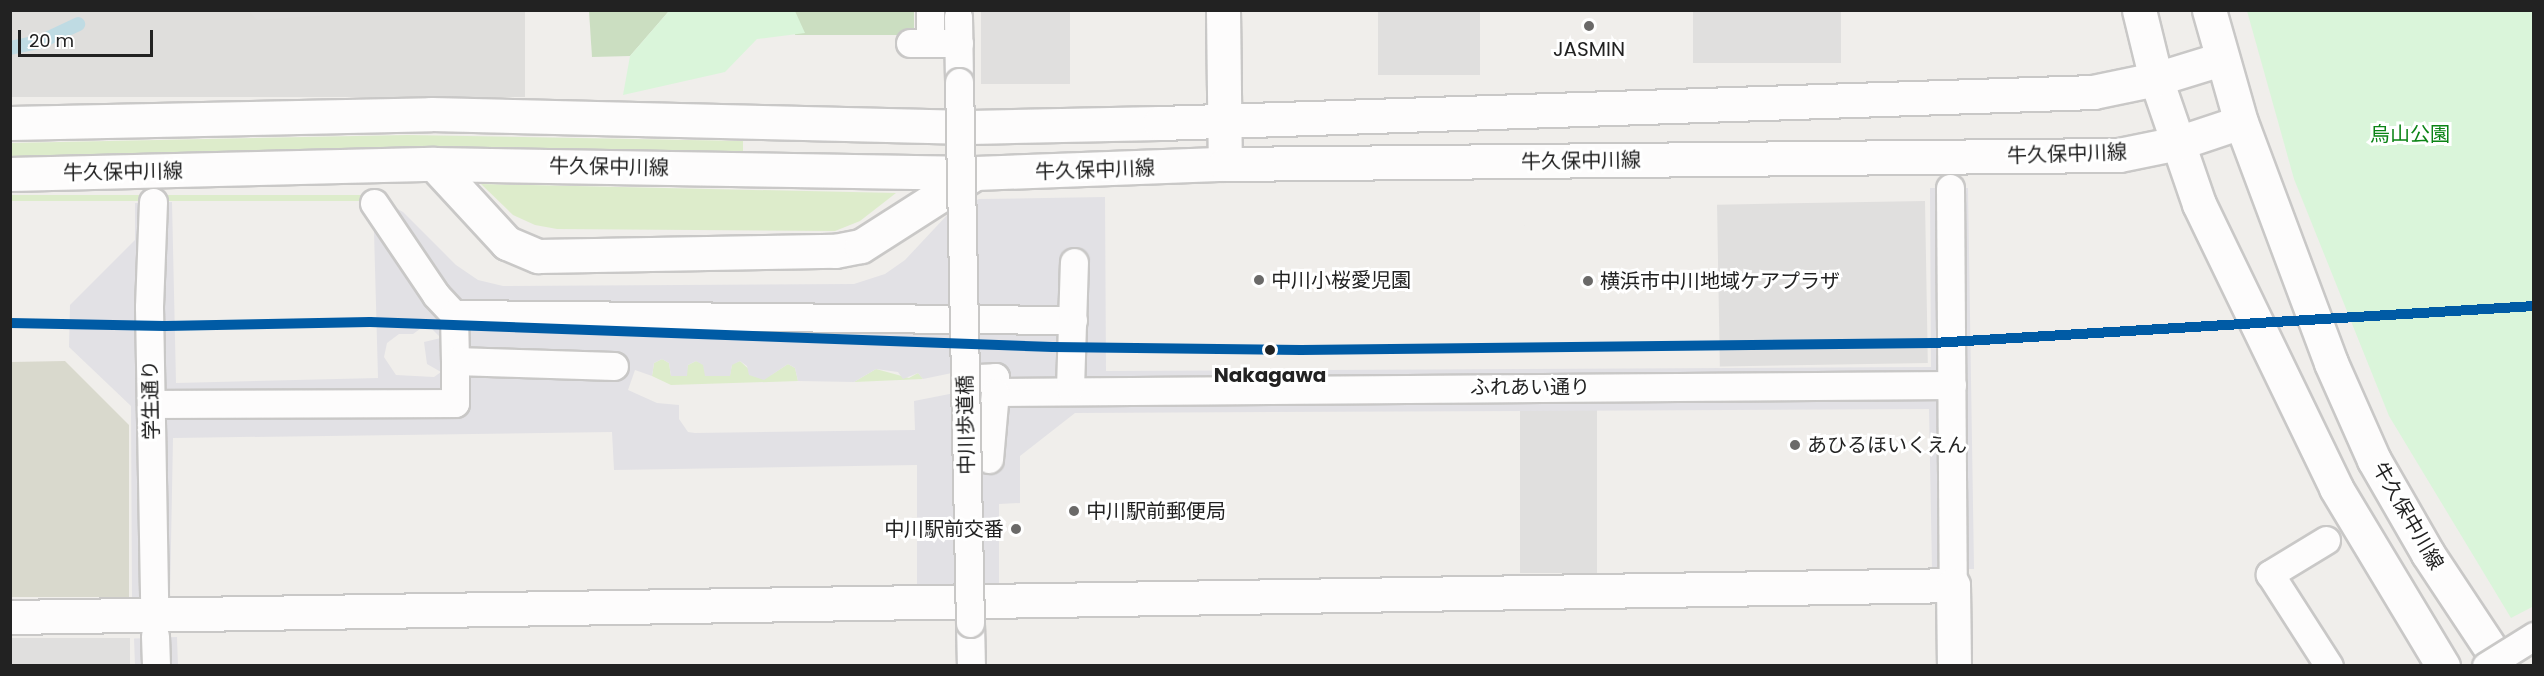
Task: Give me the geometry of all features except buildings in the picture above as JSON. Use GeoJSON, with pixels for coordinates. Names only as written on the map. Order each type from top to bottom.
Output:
{"type":"FeatureCollection","features":[{"type":"Feature","properties":{"kind":"street"},"geometry":{"type":"LineString","coordinates":[[930,10],[920,43],[959,43]]}},
{"type":"Feature","properties":{"kind":"street"},"geometry":{"type":"LineString","coordinates":[[1223,10],[1225,164]]}},
{"type":"Feature","properties":{"kind":"street"},"geometry":{"type":"LineString","coordinates":[[2139,10],[2156,79],[2199,204],[2336,488],[2443,666]]}},
{"type":"Feature","properties":{"kind":"street","name":"牛久保中川線"},"geometry":{"type":"LineString","coordinates":[[2209,10],[2221,59],[2241,122],[2331,363],[2374,460],[2428,554],[2502,666]]}},
{"type":"Feature","properties":{"kind":"street","name":"中川歩道橋"},"geometry":{"type":"LineString","coordinates":[[958,16],[971,666]]}},
{"type":"Feature","properties":{"kind":"street"},"geometry":{"type":"LineString","coordinates":[[10,123],[431,114],[970,127],[1224,120],[2093,92],[2156,79],[2221,59]]}},
{"type":"Feature","properties":{"kind":"street","name":"牛久保中川線"},"geometry":{"type":"LineString","coordinates":[[10,174],[434,164],[975,173],[1225,164],[2119,155],[2178,143],[2241,122]]}},
{"type":"Feature","properties":{"kind":"street"},"geometry":{"type":"LineString","coordinates":[[434,164],[507,243],[538,256],[852,248],[883,234],[975,173]]}},
{"type":"Feature","properties":{"kind":"street"},"geometry":{"type":"LineString","coordinates":[[1950,188],[1954,666]]}},
{"type":"Feature","properties":{"kind":"street","name":"学生通り"},"geometry":{"type":"LineString","coordinates":[[153,202],[149,307],[154,599]]}},
{"type":"Feature","properties":{"kind":"street"},"geometry":{"type":"LineString","coordinates":[[151,405],[455,403],[454,314],[436,295],[374,203]]}},
{"type":"Feature","properties":{"kind":"street"},"geometry":{"type":"LineString","coordinates":[[1070,388],[1074,262]]}},
{"type":"Feature","properties":{"kind":"street"},"geometry":{"type":"LineString","coordinates":[[454,314],[1072,320]]}},
{"type":"Feature","properties":{"kind":"street"},"geometry":{"type":"LineString","coordinates":[[455,361],[614,366]]}},
{"type":"Feature","properties":{"kind":"street","name":"ふれあい通り"},"geometry":{"type":"LineString","coordinates":[[989,459],[987,385],[1107,388],[1952,385]]}},
{"type":"Feature","properties":{"kind":"street"},"geometry":{"type":"LineString","coordinates":[[2326,540],[2270,574],[2328,666]]}},
{"type":"Feature","properties":{"kind":"street"},"geometry":{"type":"LineString","coordinates":[[10,617],[1953,585]]}},
{"type":"Feature","properties":{"kind":"street"},"geometry":{"type":"LineString","coordinates":[[155,636],[156,666]]}},
{"type":"Feature","properties":{"kind":"street"},"geometry":{"type":"LineString","coordinates":[[2486,666],[2534,636]]}},
{"type":"Feature","properties":{"kind":"shaded area"},"geometry":{"type":"Polygon","coordinates":[[[10,11],[525,11],[525,97],[10,97],[10,11]]]}},
{"type":"Feature","properties":{"kind":"shaded area"},"geometry":{"type":"Polygon","coordinates":[[[249,11],[389,11],[257,20],[249,11]]]}},
{"type":"Feature","properties":{"kind":"shaded area"},"geometry":{"type":"Polygon","coordinates":[[[981,11],[1070,11],[1070,84],[981,84],[981,11]]]}},
{"type":"Feature","properties":{"kind":"shaded area"},"geometry":{"type":"Polygon","coordinates":[[[1378,11],[1480,11],[1480,75],[1378,75],[1378,11]]]}},
{"type":"Feature","properties":{"kind":"shaded area"},"geometry":{"type":"Polygon","coordinates":[[[1693,11],[1841,11],[1841,63],[1693,63],[1693,11]]]}},
{"type":"Feature","properties":{"kind":"shaded area"},"geometry":{"type":"Polygon","coordinates":[[[1930,188],[1968,188],[1974,569],[1932,569],[1929,409],[1075,413],[1020,456],[1020,503],[999,504],[999,587],[917,588],[917,465],[614,470],[612,432],[173,438],[170,597],[132,598],[131,406],[69,347],[70,305],[135,240],[135,203],[172,202],[176,383],[378,378],[373,195],[403,212],[456,265],[478,280],[503,286],[854,284],[885,274],[905,260],[949,213],[979,199],[1105,197],[1106,371],[1931,367],[1930,188]],[[420,329],[413,334],[399,334],[387,343],[384,357],[396,375],[434,377],[441,372],[427,364],[424,342],[441,338],[432,329],[420,329]],[[662,359],[654,363],[652,376],[635,370],[628,390],[657,403],[679,405],[679,419],[688,432],[695,433],[915,430],[914,401],[980,388],[976,368],[923,379],[918,373],[903,379],[898,372],[876,369],[854,382],[798,381],[795,368],[788,364],[764,380],[749,375],[747,366],[740,361],[732,365],[730,376],[705,376],[703,365],[696,361],[688,365],[687,376],[671,376],[669,363],[662,359]]]}},
{"type":"Feature","properties":{"kind":"shaded area"},"geometry":{"type":"Polygon","coordinates":[[[1925,201],[1928,363],[1720,367],[1717,205],[1925,201]]]}},
{"type":"Feature","properties":{"kind":"shaded area"},"geometry":{"type":"Polygon","coordinates":[[[65,361],[129,425],[129,597],[11,597],[11,362],[65,361]]]}},
{"type":"Feature","properties":{"kind":"shaded area"},"geometry":{"type":"Polygon","coordinates":[[[1520,410],[1597,410],[1597,573],[1520,573],[1520,410]]]}},
{"type":"Feature","properties":{"kind":"shaded area"},"geometry":{"type":"Polygon","coordinates":[[[177,637],[178,665],[135,666],[134,639],[177,637]]]}},
{"type":"Feature","properties":{"kind":"shaded area"},"geometry":{"type":"Polygon","coordinates":[[[11,638],[130,638],[130,665],[11,665],[11,638]]]}},
{"type":"Feature","properties":{"kind":"green space"},"geometry":{"type":"Polygon","coordinates":[[[589,11],[669,11],[630,56],[592,57],[589,11]]]}},
{"type":"Feature","properties":{"kind":"green space"},"geometry":{"type":"Polygon","coordinates":[[[669,11],[795,11],[805,33],[757,39],[725,72],[623,95],[630,56],[669,11]]]}},
{"type":"Feature","properties":{"kind":"green space"},"geometry":{"type":"Polygon","coordinates":[[[795,11],[914,11],[914,35],[795,35],[795,11]]]}},
{"type":"Feature","properties":{"kind":"green space","name":"烏山公園"},"geometry":{"type":"Polygon","coordinates":[[[2247,11],[2533,11],[2534,606],[2511,618],[2389,416],[2294,179],[2247,11]]]}},
{"type":"Feature","properties":{"kind":"green space"},"geometry":{"type":"Polygon","coordinates":[[[408,135],[743,141],[743,151],[426,150],[11,158],[11,143],[408,135]]]}},
{"type":"Feature","properties":{"kind":"green space"},"geometry":{"type":"Polygon","coordinates":[[[481,184],[896,193],[860,221],[835,231],[557,229],[535,225],[513,215],[481,184]]]}},
{"type":"Feature","properties":{"kind":"green space"},"geometry":{"type":"Polygon","coordinates":[[[10,195],[373,195],[373,201],[10,201],[10,195]]]}},
{"type":"Feature","properties":{"kind":"green space"},"geometry":{"type":"Polygon","coordinates":[[[662,359],[669,363],[671,376],[686,375],[688,365],[696,361],[730,375],[732,364],[740,361],[755,375],[771,375],[788,364],[795,368],[798,381],[671,385],[652,376],[654,363],[662,359]]]}},
{"type":"Feature","properties":{"kind":"green space"},"geometry":{"type":"Polygon","coordinates":[[[876,369],[909,378],[918,373],[923,379],[854,382],[876,369]]]}},
{"type":"Feature","properties":{"kind":"waterway"},"geometry":{"type":"LineString","coordinates":[[10,48],[42,41],[78,24]]}},
{"type":"Feature","properties":{"kind":"transit line"},"geometry":{"type":"LineString","coordinates":[[10,323],[165,326],[370,322],[1053,347],[1301,350],[1933,343],[2534,306]]}},
{"type":"Feature","properties":{"kind":"place","name":"JASMIN"},"geometry":{"type":"Point","coordinates":[1589,26]}},
{"type":"Feature","properties":{"kind":"place","name":"中川小桜愛児園"},"geometry":{"type":"Point","coordinates":[1259,280]}},
{"type":"Feature","properties":{"kind":"place","name":"横浜市中川地域ケアプラザ"},"geometry":{"type":"Point","coordinates":[1588,281]}},
{"type":"Feature","properties":{"kind":"place","name":"Nakagawa"},"geometry":{"type":"Point","coordinates":[1270,350]}},
{"type":"Feature","properties":{"kind":"place","name":"あひるほいくえん"},"geometry":{"type":"Point","coordinates":[1795,445]}},
{"type":"Feature","properties":{"kind":"place","name":"中川駅前郵便局"},"geometry":{"type":"Point","coordinates":[1074,511]}},
{"type":"Feature","properties":{"kind":"place","name":"中川駅前交番"},"geometry":{"type":"Point","coordinates":[1016,529]}}]}
